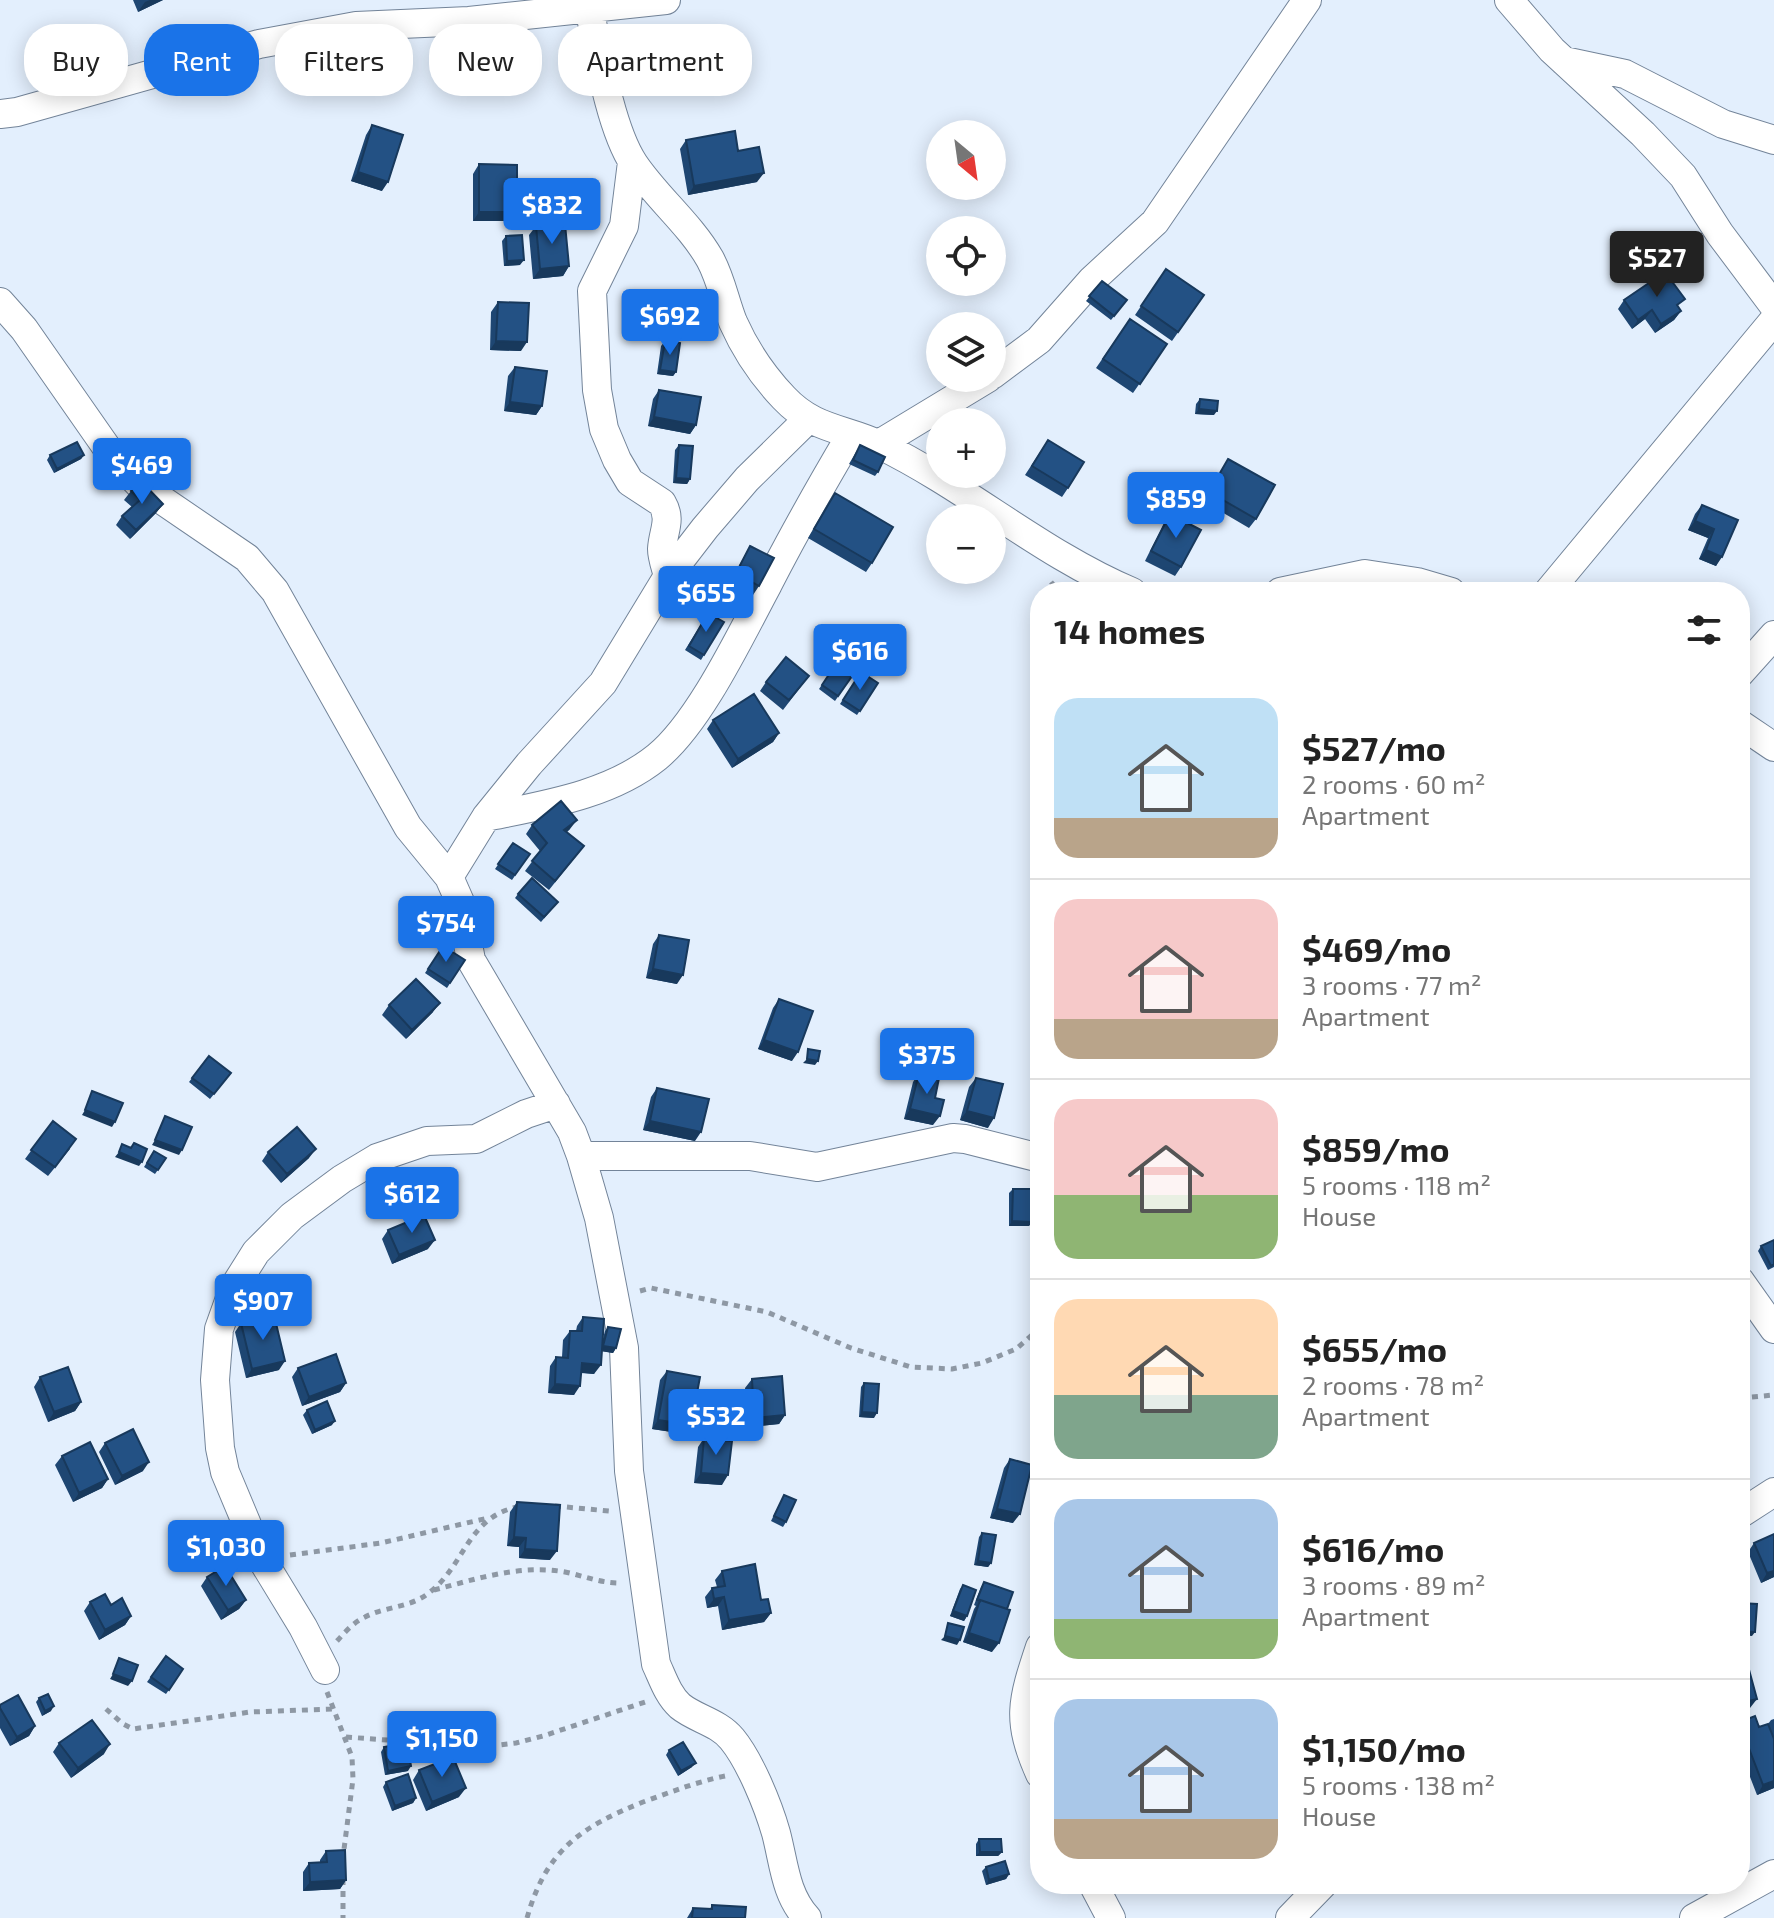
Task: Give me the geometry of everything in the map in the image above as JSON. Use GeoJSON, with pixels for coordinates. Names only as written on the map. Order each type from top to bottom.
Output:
{"type":"FeatureCollection","features":[{"type":"Feature","properties":{"kind":"street"},"geometry":{"type":"LineString","coordinates":[[0,114],[17,112],[259,44],[356,26],[470,11],[589,7],[666,0]]}},
{"type":"Feature","properties":{"kind":"street"},"geometry":{"type":"LineString","coordinates":[[1006,364],[1039,340],[1092,280],[1155,222],[1307,0]]}},
{"type":"Feature","properties":{"kind":"street"},"geometry":{"type":"LineString","coordinates":[[1509,0],[1564,61],[1643,134],[1683,176],[1720,234],[1774,306]]}},
{"type":"Feature","properties":{"kind":"street"},"geometry":{"type":"LineString","coordinates":[[589,7],[604,82],[632,162],[699,241],[712,263],[734,324],[755,361],[783,398],[807,420],[879,444],[1055,553],[1108,582]]}},
{"type":"Feature","properties":{"kind":"street"},"geometry":{"type":"LineString","coordinates":[[1564,61],[1625,74],[1723,124],[1774,140]]}},
{"type":"Feature","properties":{"kind":"street"},"geometry":{"type":"LineString","coordinates":[[632,162],[627,218],[592,291],[597,390],[604,429],[617,460],[630,482],[662,503],[669,516],[662,552],[668,576]]}},
{"type":"Feature","properties":{"kind":"street"},"geometry":{"type":"LineString","coordinates":[[0,302],[24,329],[114,458],[140,485],[213,533],[247,558],[262,574],[290,617],[408,827],[449,877],[460,902],[471,960],[572,1132],[599,1218],[624,1348],[633,1515],[656,1664],[667,1691],[681,1707],[720,1728],[732,1739],[750,1770],[775,1831],[790,1894],[807,1918]]}},
{"type":"Feature","properties":{"kind":"street"},"geometry":{"type":"LineString","coordinates":[[1563,582],[1774,320]]}},
{"type":"Feature","properties":{"kind":"street"},"geometry":{"type":"LineString","coordinates":[[879,444],[964,392]]}},
{"type":"Feature","properties":{"kind":"street"},"geometry":{"type":"LineString","coordinates":[[449,877],[486,817],[529,764],[603,683],[668,576],[747,479],[807,420]]}},
{"type":"Feature","properties":{"kind":"street"},"geometry":{"type":"LineString","coordinates":[[486,817],[595,790],[635,772],[675,739],[736,643],[821,484],[851,435]]}},
{"type":"Feature","properties":{"kind":"street"},"geometry":{"type":"LineString","coordinates":[[1327,582],[1365,574],[1414,582]]}},
{"type":"Feature","properties":{"kind":"street"},"geometry":{"type":"LineString","coordinates":[[1750,662],[1774,635]]}},
{"type":"Feature","properties":{"kind":"street"},"geometry":{"type":"LineString","coordinates":[[1750,731],[1774,747]]}},
{"type":"Feature","properties":{"kind":"street"},"geometry":{"type":"LineString","coordinates":[[325,1670],[261,1558],[225,1472],[217,1425],[215,1380],[219,1329],[234,1287],[256,1252],[292,1216],[377,1158],[427,1141],[476,1139],[526,1114],[556,1104]]}},
{"type":"Feature","properties":{"kind":"street"},"geometry":{"type":"LineString","coordinates":[[581,1156],[750,1156],[817,1167],[953,1138],[1030,1153]]}},
{"type":"Feature","properties":{"kind":"street"},"geometry":{"type":"LineString","coordinates":[[1750,1295],[1774,1329]]}},
{"type":"Feature","properties":{"kind":"street"},"geometry":{"type":"LineString","coordinates":[[1750,1508],[1774,1492]]}},
{"type":"Feature","properties":{"kind":"street"},"geometry":{"type":"LineString","coordinates":[[1030,1684],[1022,1714],[1030,1748]]}},
{"type":"Feature","properties":{"kind":"street"},"geometry":{"type":"LineString","coordinates":[[1750,1887],[1774,1874]]}},
{"type":"Feature","properties":{"kind":"street"},"geometry":{"type":"LineString","coordinates":[[1098,1894],[1111,1918]]}},
{"type":"Feature","properties":{"kind":"street"},"geometry":{"type":"LineString","coordinates":[[1290,1918],[1313,1894]]}},
{"type":"Feature","properties":{"kind":"street"},"geometry":{"type":"LineString","coordinates":[[1694,1918],[1738,1894]]}},
{"type":"Feature","properties":{"kind":"path"},"geometry":{"type":"LineString","coordinates":[[616,1297],[651,1288],[767,1312],[851,1348],[911,1367],[952,1369],[982,1363],[1016,1349],[1030,1337]]}},
{"type":"Feature","properties":{"kind":"path"},"geometry":{"type":"LineString","coordinates":[[1750,1397],[1774,1395]]}},
{"type":"Feature","properties":{"kind":"path"},"geometry":{"type":"LineString","coordinates":[[261,1558],[381,1543],[489,1518],[504,1510],[525,1505]]}},
{"type":"Feature","properties":{"kind":"path"},"geometry":{"type":"LineString","coordinates":[[552,1506],[633,1515]]}},
{"type":"Feature","properties":{"kind":"path"},"geometry":{"type":"LineString","coordinates":[[343,1862],[343,1839],[353,1779],[352,1757],[325,1684],[325,1670],[334,1644],[352,1625],[380,1611],[419,1600],[433,1590],[470,1538],[489,1518]]}},
{"type":"Feature","properties":{"kind":"path"},"geometry":{"type":"LineString","coordinates":[[433,1590],[494,1574],[519,1571],[564,1572],[605,1582],[645,1582]]}},
{"type":"Feature","properties":{"kind":"path"},"geometry":{"type":"LineString","coordinates":[[345,1737],[469,1747],[516,1743],[648,1701],[667,1691]]}},
{"type":"Feature","properties":{"kind":"path"},"geometry":{"type":"LineString","coordinates":[[106,1709],[133,1729],[250,1712],[333,1709]]}},
{"type":"Feature","properties":{"kind":"path"},"geometry":{"type":"LineString","coordinates":[[527,1918],[534,1893],[547,1868],[563,1848],[584,1830],[607,1816],[677,1788],[750,1770]]}},
{"type":"Feature","properties":{"kind":"path"},"geometry":{"type":"LineString","coordinates":[[343,1876],[343,1918]]}},
{"type":"Feature","properties":{"kind":"building"},"geometry":{"type":"Polygon","coordinates":[[[372,125],[403,135],[388,182],[358,172],[372,125]]]}},
{"type":"Feature","properties":{"kind":"building"},"geometry":{"type":"Polygon","coordinates":[[[735,131],[738,151],[759,147],[764,173],[694,186],[686,140],[735,131]]]}},
{"type":"Feature","properties":{"kind":"building"},"geometry":{"type":"Polygon","coordinates":[[[479,164],[517,165],[517,212],[479,212],[479,164]]]}},
{"type":"Feature","properties":{"kind":"building"},"geometry":{"type":"Polygon","coordinates":[[[565,224],[569,266],[540,269],[536,226],[565,224]]]}},
{"type":"Feature","properties":{"kind":"building"},"geometry":{"type":"Polygon","coordinates":[[[522,235],[524,260],[507,261],[506,236],[522,235]]]}},
{"type":"Feature","properties":{"kind":"building"},"geometry":{"type":"Polygon","coordinates":[[[1166,269],[1204,295],[1178,332],[1141,306],[1166,269]]]}},
{"type":"Feature","properties":{"kind":"building"},"geometry":{"type":"Polygon","coordinates":[[[1665,272],[1685,299],[1677,305],[1681,311],[1661,324],[1652,310],[1638,320],[1624,300],[1665,272]]]}},
{"type":"Feature","properties":{"kind":"building"},"geometry":{"type":"Polygon","coordinates":[[[1102,281],[1127,300],[1114,316],[1089,296],[1102,281]]]}},
{"type":"Feature","properties":{"kind":"building"},"geometry":{"type":"Polygon","coordinates":[[[498,302],[529,303],[527,342],[496,341],[498,302]]]}},
{"type":"Feature","properties":{"kind":"building"},"geometry":{"type":"Polygon","coordinates":[[[1130,319],[1167,344],[1140,384],[1103,359],[1130,319]]]}},
{"type":"Feature","properties":{"kind":"building"},"geometry":{"type":"Polygon","coordinates":[[[665,341],[680,343],[676,372],[660,370],[665,341]]]}},
{"type":"Feature","properties":{"kind":"building"},"geometry":{"type":"Polygon","coordinates":[[[515,367],[547,371],[542,406],[510,402],[515,367]]]}},
{"type":"Feature","properties":{"kind":"building"},"geometry":{"type":"Polygon","coordinates":[[[659,390],[701,397],[696,425],[654,417],[659,390]]]}},
{"type":"Feature","properties":{"kind":"building"},"geometry":{"type":"Polygon","coordinates":[[[1200,399],[1218,401],[1217,411],[1199,409],[1200,399]]]}},
{"type":"Feature","properties":{"kind":"building"},"geometry":{"type":"Polygon","coordinates":[[[1048,440],[1084,462],[1068,488],[1032,466],[1048,440]]]}},
{"type":"Feature","properties":{"kind":"building"},"geometry":{"type":"Polygon","coordinates":[[[77,442],[84,455],[57,469],[50,455],[77,442]]]}},
{"type":"Feature","properties":{"kind":"building"},"geometry":{"type":"Polygon","coordinates":[[[679,445],[693,446],[690,479],[676,478],[679,445]]]}},
{"type":"Feature","properties":{"kind":"building"},"geometry":{"type":"Polygon","coordinates":[[[860,445],[885,457],[878,472],[853,460],[860,445]]]}},
{"type":"Feature","properties":{"kind":"building"},"geometry":{"type":"Polygon","coordinates":[[[1228,459],[1275,485],[1256,519],[1209,492],[1228,459]]]}},
{"type":"Feature","properties":{"kind":"building"},"geometry":{"type":"Polygon","coordinates":[[[141,481],[163,504],[136,530],[122,516],[140,500],[131,491],[141,481]]]}},
{"type":"Feature","properties":{"kind":"building"},"geometry":{"type":"Polygon","coordinates":[[[835,493],[893,527],[872,563],[814,529],[835,493]]]}},
{"type":"Feature","properties":{"kind":"building"},"geometry":{"type":"Polygon","coordinates":[[[1702,505],[1738,520],[1722,557],[1706,550],[1714,529],[1695,521],[1702,505]]]}},
{"type":"Feature","properties":{"kind":"building"},"geometry":{"type":"Polygon","coordinates":[[[1170,514],[1201,530],[1181,567],[1151,551],[1170,514]]]}},
{"type":"Feature","properties":{"kind":"building"},"geometry":{"type":"Polygon","coordinates":[[[750,546],[774,558],[759,586],[736,573],[750,546]]]}},
{"type":"Feature","properties":{"kind":"building"},"geometry":{"type":"Polygon","coordinates":[[[730,579],[741,586],[725,610],[715,604],[730,579]]]}},
{"type":"Feature","properties":{"kind":"building"},"geometry":{"type":"Polygon","coordinates":[[[708,613],[724,622],[704,655],[689,646],[708,613]]]}},
{"type":"Feature","properties":{"kind":"building"},"geometry":{"type":"Polygon","coordinates":[[[786,657],[809,676],[789,700],[766,682],[786,657]]]}},
{"type":"Feature","properties":{"kind":"building"},"geometry":{"type":"Polygon","coordinates":[[[840,658],[857,669],[838,696],[822,685],[840,658]]]}},
{"type":"Feature","properties":{"kind":"building"},"geometry":{"type":"Polygon","coordinates":[[[861,672],[878,683],[860,711],[843,700],[861,672]]]}},
{"type":"Feature","properties":{"kind":"building"},"geometry":{"type":"Polygon","coordinates":[[[754,694],[779,733],[738,759],[713,720],[754,694]]]}},
{"type":"Feature","properties":{"kind":"building"},"geometry":{"type":"Polygon","coordinates":[[[561,801],[577,820],[564,830],[584,846],[555,881],[532,861],[547,843],[532,825],[561,801]]]}},
{"type":"Feature","properties":{"kind":"building"},"geometry":{"type":"Polygon","coordinates":[[[513,843],[530,854],[515,875],[498,864],[513,843]]]}},
{"type":"Feature","properties":{"kind":"building"},"geometry":{"type":"Polygon","coordinates":[[[532,878],[558,902],[544,917],[518,894],[532,878]]]}},
{"type":"Feature","properties":{"kind":"building"},"geometry":{"type":"Polygon","coordinates":[[[659,935],[689,940],[683,975],[653,969],[659,935]]]}},
{"type":"Feature","properties":{"kind":"building"},"geometry":{"type":"Polygon","coordinates":[[[443,946],[465,960],[450,983],[428,969],[443,946]]]}},
{"type":"Feature","properties":{"kind":"building"},"geometry":{"type":"Polygon","coordinates":[[[416,979],[440,1003],[412,1030],[389,1005],[416,979]]]}},
{"type":"Feature","properties":{"kind":"building"},"geometry":{"type":"Polygon","coordinates":[[[779,999],[813,1011],[798,1052],[764,1040],[779,999]]]}},
{"type":"Feature","properties":{"kind":"building"},"geometry":{"type":"Polygon","coordinates":[[[808,1049],[820,1051],[818,1061],[807,1059],[808,1049]]]}},
{"type":"Feature","properties":{"kind":"building"},"geometry":{"type":"Polygon","coordinates":[[[209,1056],[231,1073],[214,1094],[192,1078],[209,1056]]]}},
{"type":"Feature","properties":{"kind":"building"},"geometry":{"type":"Polygon","coordinates":[[[919,1073],[939,1078],[935,1098],[944,1100],[940,1116],[910,1109],[919,1073]]]}},
{"type":"Feature","properties":{"kind":"building"},"geometry":{"type":"Polygon","coordinates":[[[976,1078],[1003,1084],[994,1118],[967,1111],[976,1078]]]}},
{"type":"Feature","properties":{"kind":"building"},"geometry":{"type":"Polygon","coordinates":[[[657,1088],[709,1099],[701,1132],[650,1121],[657,1088]]]}},
{"type":"Feature","properties":{"kind":"building"},"geometry":{"type":"Polygon","coordinates":[[[92,1091],[123,1103],[115,1122],[85,1110],[92,1091]]]}},
{"type":"Feature","properties":{"kind":"building"},"geometry":{"type":"Polygon","coordinates":[[[165,1116],[192,1127],[182,1150],[155,1140],[165,1116]]]}},
{"type":"Feature","properties":{"kind":"building"},"geometry":{"type":"Polygon","coordinates":[[[53,1121],[76,1139],[55,1167],[31,1150],[53,1121]]]}},
{"type":"Feature","properties":{"kind":"building"},"geometry":{"type":"Polygon","coordinates":[[[297,1127],[316,1149],[287,1174],[268,1152],[297,1127]]]}},
{"type":"Feature","properties":{"kind":"building"},"geometry":{"type":"Polygon","coordinates":[[[134,1143],[147,1149],[142,1162],[119,1152],[122,1144],[131,1148],[134,1143]]]}},
{"type":"Feature","properties":{"kind":"building"},"geometry":{"type":"Polygon","coordinates":[[[154,1151],[166,1158],[158,1170],[147,1163],[154,1151]]]}},
{"type":"Feature","properties":{"kind":"building"},"geometry":{"type":"Polygon","coordinates":[[[1013,1189],[1030,1189],[1030,1222],[1012,1221],[1013,1189]]]}},
{"type":"Feature","properties":{"kind":"building"},"geometry":{"type":"Polygon","coordinates":[[[424,1215],[435,1240],[399,1255],[388,1230],[424,1215]]]}},
{"type":"Feature","properties":{"kind":"building"},"geometry":{"type":"Polygon","coordinates":[[[1774,1240],[1774,1264],[1771,1266],[1761,1246],[1774,1240]]]}},
{"type":"Feature","properties":{"kind":"building"},"geometry":{"type":"Polygon","coordinates":[[[274,1315],[285,1361],[252,1369],[241,1323],[274,1315]]]}},
{"type":"Feature","properties":{"kind":"building"},"geometry":{"type":"Polygon","coordinates":[[[583,1317],[604,1319],[601,1365],[582,1363],[580,1386],[555,1384],[556,1357],[568,1358],[570,1331],[582,1331],[583,1317]]]}},
{"type":"Feature","properties":{"kind":"building"},"geometry":{"type":"Polygon","coordinates":[[[608,1327],[621,1329],[616,1348],[603,1346],[608,1327]]]}},
{"type":"Feature","properties":{"kind":"building"},"geometry":{"type":"Polygon","coordinates":[[[336,1354],[346,1383],[309,1397],[298,1368],[336,1354]]]}},
{"type":"Feature","properties":{"kind":"building"},"geometry":{"type":"Polygon","coordinates":[[[68,1367],[81,1402],[54,1412],[40,1377],[68,1367]]]}},
{"type":"Feature","properties":{"kind":"building"},"geometry":{"type":"Polygon","coordinates":[[[667,1371],[700,1377],[691,1425],[658,1420],[667,1371]]]}},
{"type":"Feature","properties":{"kind":"building"},"geometry":{"type":"Polygon","coordinates":[[[782,1376],[785,1415],[754,1418],[752,1379],[782,1376]]]}},
{"type":"Feature","properties":{"kind":"building"},"geometry":{"type":"Polygon","coordinates":[[[864,1383],[879,1384],[877,1413],[862,1412],[864,1383]]]}},
{"type":"Feature","properties":{"kind":"building"},"geometry":{"type":"Polygon","coordinates":[[[327,1401],[335,1421],[315,1430],[307,1410],[327,1401]]]}},
{"type":"Feature","properties":{"kind":"building"},"geometry":{"type":"Polygon","coordinates":[[[133,1429],[149,1462],[122,1476],[105,1443],[133,1429]]]}},
{"type":"Feature","properties":{"kind":"building"},"geometry":{"type":"Polygon","coordinates":[[[704,1438],[732,1441],[728,1475],[701,1473],[704,1438]]]}},
{"type":"Feature","properties":{"kind":"building"},"geometry":{"type":"Polygon","coordinates":[[[90,1442],[108,1479],[79,1493],[62,1456],[90,1442]]]}},
{"type":"Feature","properties":{"kind":"building"},"geometry":{"type":"Polygon","coordinates":[[[1010,1459],[1030,1464],[1020,1514],[997,1509],[1010,1459]]]}},
{"type":"Feature","properties":{"kind":"building"},"geometry":{"type":"Polygon","coordinates":[[[784,1495],[796,1500],[786,1522],[774,1516],[784,1495]]]}},
{"type":"Feature","properties":{"kind":"building"},"geometry":{"type":"Polygon","coordinates":[[[517,1502],[560,1505],[557,1551],[525,1549],[526,1538],[514,1537],[517,1502]]]}},
{"type":"Feature","properties":{"kind":"building"},"geometry":{"type":"Polygon","coordinates":[[[982,1533],[996,1535],[991,1563],[978,1561],[982,1533]]]}},
{"type":"Feature","properties":{"kind":"building"},"geometry":{"type":"Polygon","coordinates":[[[1774,1534],[1774,1571],[1767,1573],[1754,1543],[1774,1534]]]}},
{"type":"Feature","properties":{"kind":"building"},"geometry":{"type":"Polygon","coordinates":[[[755,1564],[761,1600],[768,1599],[771,1613],[729,1620],[724,1597],[714,1599],[712,1588],[725,1586],[722,1571],[755,1564]]]}},
{"type":"Feature","properties":{"kind":"building"},"geometry":{"type":"Polygon","coordinates":[[[225,1566],[246,1600],[228,1610],[207,1577],[225,1566]]]}},
{"type":"Feature","properties":{"kind":"building"},"geometry":{"type":"Polygon","coordinates":[[[984,1582],[1013,1592],[1007,1609],[977,1600],[984,1582]]]}},
{"type":"Feature","properties":{"kind":"building"},"geometry":{"type":"Polygon","coordinates":[[[963,1585],[976,1590],[967,1616],[953,1611],[963,1585]]]}},
{"type":"Feature","properties":{"kind":"building"},"geometry":{"type":"Polygon","coordinates":[[[105,1594],[111,1605],[122,1598],[131,1616],[105,1630],[90,1602],[105,1594]]]}},
{"type":"Feature","properties":{"kind":"building"},"geometry":{"type":"Polygon","coordinates":[[[980,1600],[1010,1610],[999,1643],[969,1633],[980,1600]]]}},
{"type":"Feature","properties":{"kind":"building"},"geometry":{"type":"Polygon","coordinates":[[[1750,1604],[1757,1604],[1755,1632],[1750,1632],[1750,1604]]]}},
{"type":"Feature","properties":{"kind":"building"},"geometry":{"type":"Polygon","coordinates":[[[948,1623],[964,1627],[960,1640],[945,1636],[948,1623]]]}},
{"type":"Feature","properties":{"kind":"building"},"geometry":{"type":"Polygon","coordinates":[[[166,1656],[183,1669],[169,1690],[151,1677],[166,1656]]]}},
{"type":"Feature","properties":{"kind":"building"},"geometry":{"type":"Polygon","coordinates":[[[119,1658],[138,1665],[132,1681],[113,1674],[119,1658]]]}},
{"type":"Feature","properties":{"kind":"building"},"geometry":{"type":"Polygon","coordinates":[[[1750,1673],[1757,1699],[1750,1701],[1750,1673]]]}},
{"type":"Feature","properties":{"kind":"building"},"geometry":{"type":"Polygon","coordinates":[[[48,1694],[54,1706],[45,1711],[39,1698],[48,1694]]]}},
{"type":"Feature","properties":{"kind":"building"},"geometry":{"type":"Polygon","coordinates":[[[18,1695],[35,1726],[17,1737],[0,1705],[18,1695]]]}},
{"type":"Feature","properties":{"kind":"building"},"geometry":{"type":"Polygon","coordinates":[[[1755,1716],[1759,1727],[1768,1724],[1774,1739],[1774,1781],[1763,1785],[1750,1751],[1750,1718],[1755,1716]]]}},
{"type":"Feature","properties":{"kind":"building"},"geometry":{"type":"Polygon","coordinates":[[[92,1720],[110,1744],[78,1768],[59,1743],[92,1720]]]}},
{"type":"Feature","properties":{"kind":"building"},"geometry":{"type":"Polygon","coordinates":[[[683,1742],[696,1763],[681,1771],[669,1750],[683,1742]]]}},
{"type":"Feature","properties":{"kind":"building"},"geometry":{"type":"Polygon","coordinates":[[[407,1743],[411,1766],[388,1771],[384,1747],[407,1743]]]}},
{"type":"Feature","properties":{"kind":"building"},"geometry":{"type":"Polygon","coordinates":[[[453,1757],[466,1788],[432,1802],[419,1770],[453,1757]]]}},
{"type":"Feature","properties":{"kind":"building"},"geometry":{"type":"Polygon","coordinates":[[[408,1774],[416,1798],[395,1806],[386,1782],[408,1774]]]}},
{"type":"Feature","properties":{"kind":"building"},"geometry":{"type":"Polygon","coordinates":[[[979,1839],[1001,1839],[1002,1852],[980,1852],[979,1839]]]}},
{"type":"Feature","properties":{"kind":"building"},"geometry":{"type":"Polygon","coordinates":[[[345,1850],[346,1880],[310,1882],[309,1863],[327,1862],[326,1851],[345,1850]]]}},
{"type":"Feature","properties":{"kind":"building"},"geometry":{"type":"Polygon","coordinates":[[[1005,1861],[1009,1874],[989,1880],[986,1867],[1005,1861]]]}},
{"type":"Feature","properties":{"kind":"building"},"geometry":{"type":"Polygon","coordinates":[[[712,1905],[746,1907],[745,1918],[692,1918],[693,1908],[712,1909],[712,1905]]]}}]}
